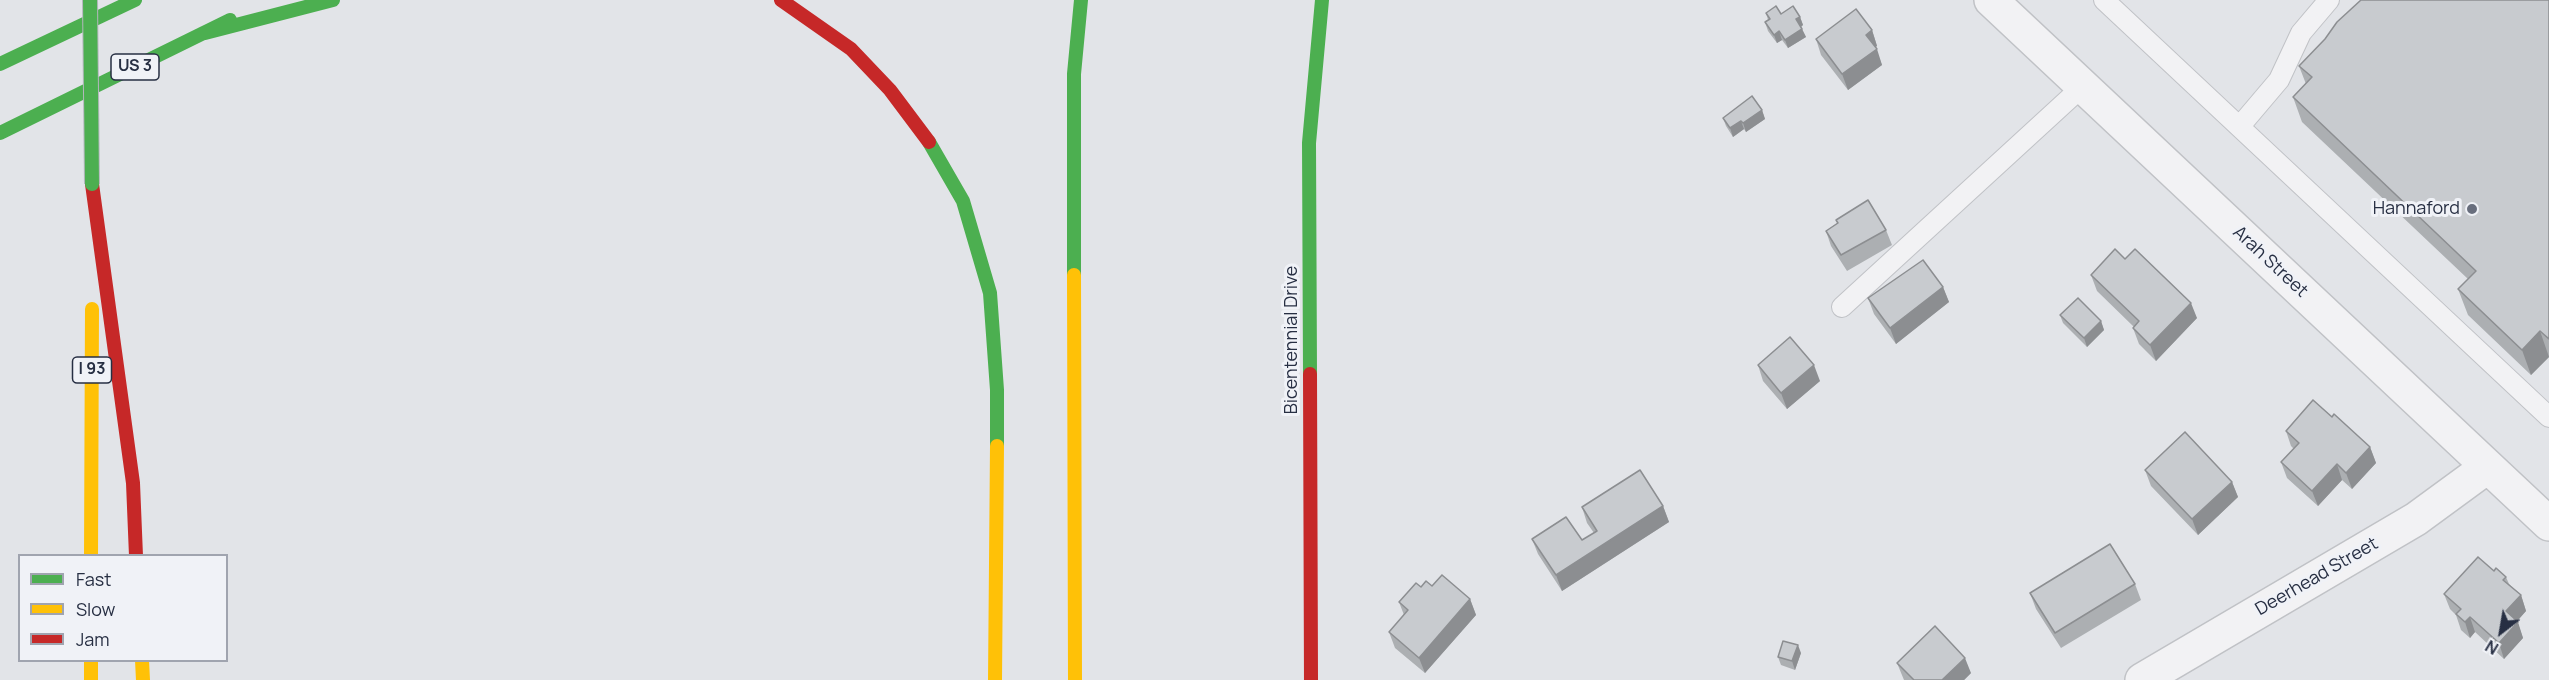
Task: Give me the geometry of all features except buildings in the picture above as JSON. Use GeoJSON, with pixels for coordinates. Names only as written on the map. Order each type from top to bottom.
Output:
{"type":"FeatureCollection","features":[{"type":"Feature","properties":{"kind":"main road","name":"I 93"},"geometry":{"type":"LineString","coordinates":[[90,0],[91,554]]}},
{"type":"Feature","properties":{"kind":"main road"},"geometry":{"type":"LineString","coordinates":[[0,64],[135,0]]}},
{"type":"Feature","properties":{"kind":"main road"},"geometry":{"type":"LineString","coordinates":[[205,33],[333,0]]}},
{"type":"Feature","properties":{"kind":"main road"},"geometry":{"type":"LineString","coordinates":[[781,0],[851,49],[890,90],[927,139],[963,201],[990,293],[997,390],[996,680]]}},
{"type":"Feature","properties":{"kind":"main road"},"geometry":{"type":"LineString","coordinates":[[1075,680],[1074,74],[1081,0]]}},
{"type":"Feature","properties":{"kind":"main road","name":"Bicentennial Drive"},"geometry":{"type":"LineString","coordinates":[[1311,680],[1309,143],[1322,0]]}},
{"type":"Feature","properties":{"kind":"main road","name":"US 3"},"geometry":{"type":"LineString","coordinates":[[0,133],[261,5]]}},
{"type":"Feature","properties":{"kind":"main road"},"geometry":{"type":"LineString","coordinates":[[92,184],[133,483],[136,554]]}},
{"type":"Feature","properties":{"kind":"main road"},"geometry":{"type":"LineString","coordinates":[[91,662],[91,680]]}},
{"type":"Feature","properties":{"kind":"main road"},"geometry":{"type":"LineString","coordinates":[[142,662],[143,680]]}},
{"type":"Feature","properties":{"kind":"street","name":"Arah Street"},"geometry":{"type":"LineString","coordinates":[[1991,0],[2549,524]]}},
{"type":"Feature","properties":{"kind":"street","name":"Deerhead Street"},"geometry":{"type":"LineString","coordinates":[[2142,680],[2416,519],[2487,467]]}},
{"type":"Feature","properties":{"kind":"lane"},"geometry":{"type":"LineString","coordinates":[[2104,0],[2549,417]]}},
{"type":"Feature","properties":{"kind":"lane"},"geometry":{"type":"LineString","coordinates":[[2240,126],[2279,80],[2301,33],[2313,16],[2329,0]]}},
{"type":"Feature","properties":{"kind":"lane"},"geometry":{"type":"LineString","coordinates":[[1842,307],[2083,86]]}},
{"type":"Feature","properties":{"kind":"traffic: fast"},"geometry":{"type":"LineString","coordinates":[[90,0],[92,184]]}},
{"type":"Feature","properties":{"kind":"traffic: fast"},"geometry":{"type":"LineString","coordinates":[[0,64],[135,0]]}},
{"type":"Feature","properties":{"kind":"traffic: fast"},"geometry":{"type":"LineString","coordinates":[[205,33],[333,0]]}},
{"type":"Feature","properties":{"kind":"traffic: fast"},"geometry":{"type":"LineString","coordinates":[[1074,275],[1074,74],[1081,0]]}},
{"type":"Feature","properties":{"kind":"traffic: fast"},"geometry":{"type":"LineString","coordinates":[[1310,374],[1309,143],[1322,0]]}},
{"type":"Feature","properties":{"kind":"traffic: fast"},"geometry":{"type":"LineString","coordinates":[[0,133],[230,20]]}},
{"type":"Feature","properties":{"kind":"traffic: fast"},"geometry":{"type":"LineString","coordinates":[[929,142],[963,201],[990,293],[997,390],[997,446]]}},
{"type":"Feature","properties":{"kind":"traffic: slow"},"geometry":{"type":"LineString","coordinates":[[1074,275],[1075,680]]}},
{"type":"Feature","properties":{"kind":"traffic: slow"},"geometry":{"type":"LineString","coordinates":[[91,554],[92,309]]}},
{"type":"Feature","properties":{"kind":"traffic: slow"},"geometry":{"type":"LineString","coordinates":[[995,680],[997,446]]}},
{"type":"Feature","properties":{"kind":"traffic: slow"},"geometry":{"type":"LineString","coordinates":[[91,662],[91,680]]}},
{"type":"Feature","properties":{"kind":"traffic: slow"},"geometry":{"type":"LineString","coordinates":[[142,662],[143,680]]}},
{"type":"Feature","properties":{"kind":"traffic: jam"},"geometry":{"type":"LineString","coordinates":[[781,0],[851,49],[890,90],[929,142]]}},
{"type":"Feature","properties":{"kind":"traffic: jam"},"geometry":{"type":"LineString","coordinates":[[92,184],[133,483],[136,554]]}},
{"type":"Feature","properties":{"kind":"traffic: jam"},"geometry":{"type":"LineString","coordinates":[[1310,374],[1311,680]]}},
{"type":"Feature","properties":{"kind":"place","name":"Hannaford"},"geometry":{"type":"Point","coordinates":[2472,209]}}]}
